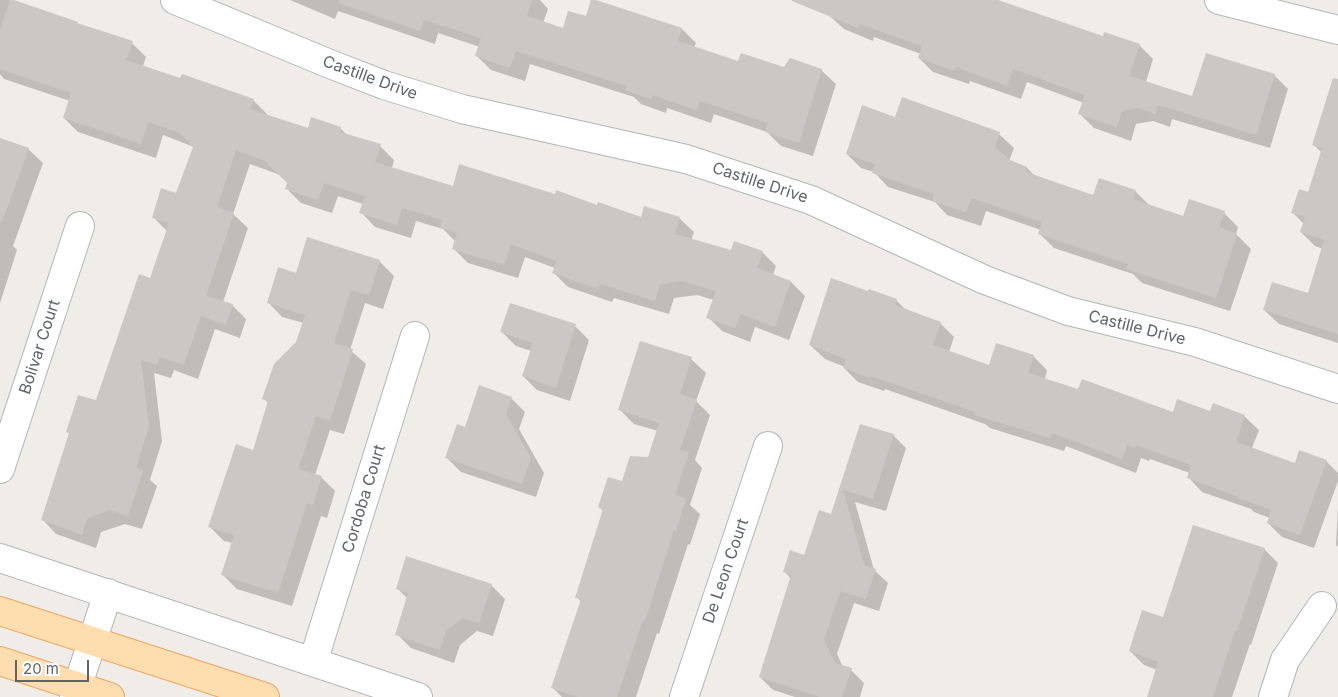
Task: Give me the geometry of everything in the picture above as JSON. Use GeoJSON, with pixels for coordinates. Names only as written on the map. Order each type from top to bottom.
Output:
{"type":"FeatureCollection","features":[{"type":"Feature","properties":{"kind":"main road"},"geometry":{"type":"LineString","coordinates":[[0,611],[265,697]]}},
{"type":"Feature","properties":{"kind":"main road"},"geometry":{"type":"LineString","coordinates":[[0,661],[76,692],[110,697]]}},
{"type":"Feature","properties":{"kind":"street","name":"Castille Drive"},"geometry":{"type":"LineString","coordinates":[[175,0],[384,86],[462,109],[686,159],[811,200],[986,280],[1068,311],[1195,342],[1338,389]]}},
{"type":"Feature","properties":{"kind":"street"},"geometry":{"type":"LineString","coordinates":[[1219,0],[1338,30]]}},
{"type":"Feature","properties":{"kind":"street","name":"Bolivar Court"},"geometry":{"type":"LineString","coordinates":[[0,469],[80,226]]}},
{"type":"Feature","properties":{"kind":"street","name":"Cordoba Court"},"geometry":{"type":"LineString","coordinates":[[313,662],[415,336]]}},
{"type":"Feature","properties":{"kind":"street","name":"De Leon Court"},"geometry":{"type":"LineString","coordinates":[[684,697],[768,446]]}},
{"type":"Feature","properties":{"kind":"street"},"geometry":{"type":"LineString","coordinates":[[0,558],[418,697]]}},
{"type":"Feature","properties":{"kind":"street"},"geometry":{"type":"LineString","coordinates":[[76,692],[108,593]]}},
{"type":"Feature","properties":{"kind":"street"},"geometry":{"type":"LineString","coordinates":[[1273,697],[1285,660],[1322,606]]}},
{"type":"Feature","properties":{"kind":"building"},"geometry":{"type":"Polygon","coordinates":[[[10,0],[133,41],[126,60],[180,78],[182,74],[254,99],[250,109],[308,128],[311,117],[341,127],[340,132],[381,144],[375,162],[453,186],[459,164],[555,194],[556,190],[597,205],[598,202],[641,217],[644,206],[680,217],[675,234],[731,250],[734,241],[763,251],[757,268],[791,281],[775,327],[741,314],[735,328],[706,318],[716,291],[682,281],[660,284],[655,301],[600,284],[598,289],[552,273],[557,261],[511,244],[504,265],[452,249],[457,233],[440,228],[442,220],[402,208],[397,225],[359,213],[365,196],[324,183],[318,200],[285,189],[287,183],[265,161],[236,150],[217,207],[234,213],[206,296],[233,304],[226,325],[201,316],[184,365],[160,357],[157,365],[141,360],[149,426],[136,468],[143,471],[128,516],[110,510],[87,519],[82,535],[41,520],[69,433],[66,432],[78,395],[96,400],[139,274],[150,278],[169,223],[152,218],[161,188],[176,193],[193,147],[180,133],[149,122],[141,144],[63,118],[71,93],[0,69],[0,31],[10,0]]]}},
{"type":"Feature","properties":{"kind":"building"},"geometry":{"type":"Polygon","coordinates":[[[340,0],[532,0],[527,16],[563,28],[568,11],[586,16],[591,0],[596,0],[682,28],[678,41],[738,61],[741,53],[784,67],[790,58],[822,69],[799,143],[765,132],[768,123],[700,101],[696,110],[653,95],[651,99],[625,90],[627,86],[516,51],[510,68],[475,56],[481,38],[424,20],[420,31],[339,3],[340,0]]]}},
{"type":"Feature","properties":{"kind":"building"},"geometry":{"type":"Polygon","coordinates":[[[792,0],[998,0],[1103,36],[1104,32],[1140,44],[1129,76],[1192,96],[1206,53],[1275,74],[1256,135],[1158,105],[1155,114],[1138,108],[1122,111],[1117,127],[1078,114],[1085,95],[1013,69],[1007,86],[956,67],[955,71],[918,58],[922,46],[860,24],[858,28],[792,0]]]}},
{"type":"Feature","properties":{"kind":"building"},"geometry":{"type":"Polygon","coordinates":[[[1333,78],[1338,79],[1338,334],[1263,310],[1272,282],[1308,293],[1324,240],[1300,232],[1305,217],[1291,213],[1299,189],[1308,192],[1322,148],[1312,145],[1333,78]]]}},
{"type":"Feature","properties":{"kind":"building"},"geometry":{"type":"Polygon","coordinates":[[[902,97],[1000,132],[995,147],[1010,160],[1027,167],[1026,172],[1093,195],[1099,178],[1136,190],[1133,199],[1183,216],[1189,199],[1225,211],[1219,227],[1237,234],[1216,298],[1126,269],[1128,264],[1038,234],[1042,222],[972,198],[966,212],[932,201],[934,194],[872,173],[875,164],[846,154],[862,105],[895,117],[902,97]]]}},
{"type":"Feature","properties":{"kind":"building"},"geometry":{"type":"Polygon","coordinates":[[[0,138],[29,148],[2,222],[0,221],[0,138]]]}},
{"type":"Feature","properties":{"kind":"building"},"geometry":{"type":"Polygon","coordinates":[[[307,237],[380,260],[369,295],[351,290],[334,343],[353,349],[330,421],[316,416],[298,469],[322,476],[313,505],[307,503],[278,593],[221,575],[234,535],[208,527],[236,444],[253,450],[268,401],[262,399],[274,364],[296,342],[305,315],[267,303],[278,267],[296,273],[307,237]]]}},
{"type":"Feature","properties":{"kind":"building"},"geometry":{"type":"Polygon","coordinates":[[[831,278],[897,299],[895,305],[941,322],[933,345],[989,365],[996,343],[1034,355],[1028,373],[1078,389],[1082,379],[1173,412],[1177,399],[1210,411],[1213,403],[1245,415],[1236,442],[1295,463],[1299,450],[1327,460],[1300,535],[1267,523],[1271,510],[1187,478],[1191,465],[1136,445],[1135,448],[1127,445],[1122,459],[1052,433],[1050,438],[974,415],[975,412],[843,368],[846,359],[809,345],[831,278]]]}},
{"type":"Feature","properties":{"kind":"building"},"geometry":{"type":"Polygon","coordinates":[[[510,303],[576,324],[556,388],[522,376],[533,343],[500,332],[510,303]]]}},
{"type":"Feature","properties":{"kind":"building"},"geometry":{"type":"Polygon","coordinates":[[[640,341],[692,357],[680,394],[697,400],[680,450],[689,452],[675,495],[686,499],[617,697],[578,697],[551,688],[581,599],[575,598],[603,509],[598,507],[608,477],[622,481],[630,456],[648,457],[659,423],[618,410],[640,341]]]}},
{"type":"Feature","properties":{"kind":"building"},"geometry":{"type":"Polygon","coordinates":[[[479,385],[512,397],[506,414],[531,458],[522,484],[445,458],[457,424],[465,427],[479,385]]]}},
{"type":"Feature","properties":{"kind":"building"},"geometry":{"type":"Polygon","coordinates":[[[860,424],[894,434],[873,499],[843,490],[864,565],[876,569],[866,599],[840,591],[824,640],[835,663],[852,668],[842,697],[820,697],[759,677],[791,575],[783,572],[790,550],[804,555],[819,510],[831,514],[860,424]]]}},
{"type":"Feature","properties":{"kind":"building"},"geometry":{"type":"Polygon","coordinates":[[[1193,525],[1265,548],[1213,697],[1147,697],[1158,662],[1129,651],[1142,610],[1163,617],[1193,525]]]}},
{"type":"Feature","properties":{"kind":"building"},"geometry":{"type":"Polygon","coordinates":[[[406,556],[492,584],[479,623],[462,618],[446,631],[440,650],[395,635],[408,593],[396,589],[406,556]]]}}]}
